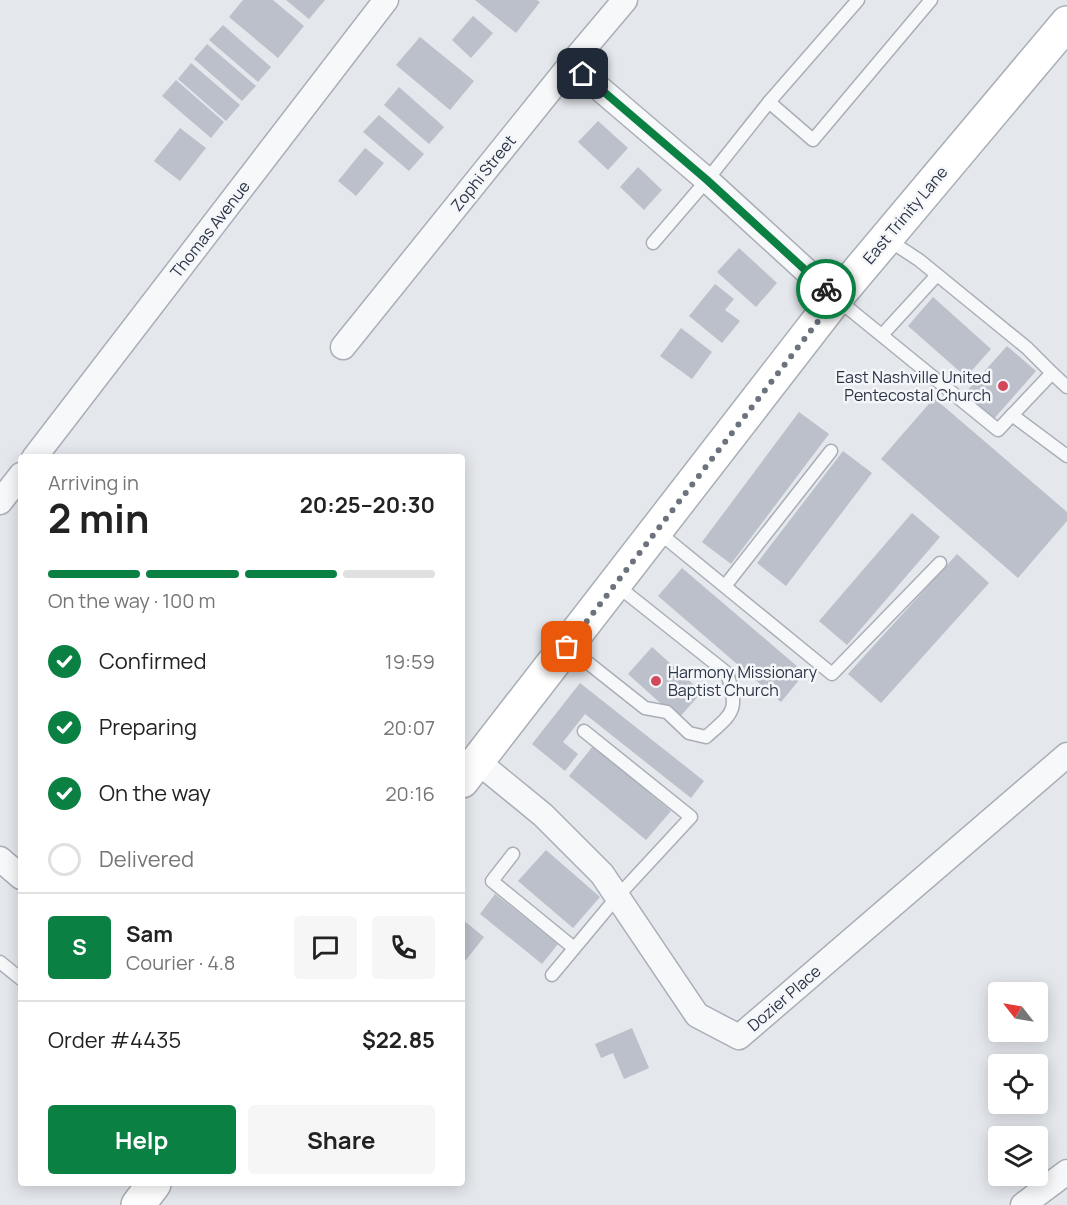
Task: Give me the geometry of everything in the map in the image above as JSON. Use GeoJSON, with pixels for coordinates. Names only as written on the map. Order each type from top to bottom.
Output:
{"type":"FeatureCollection","features":[{"type":"Feature","properties":{"kind":"main road","name":"East Trinity Lane"},"geometry":{"type":"LineString","coordinates":[[470,766],[567,647],[836,298],[1067,23]]}},
{"type":"Feature","properties":{"kind":"main road"},"geometry":{"type":"LineString","coordinates":[[138,1205],[152,1186]]}},
{"type":"Feature","properties":{"kind":"street","name":"Thomas Avenue"},"geometry":{"type":"LineString","coordinates":[[37,454],[386,0]]}},
{"type":"Feature","properties":{"kind":"street","name":"Zophi Street"},"geometry":{"type":"LineString","coordinates":[[343,347],[625,0]]}},
{"type":"Feature","properties":{"kind":"street"},"geometry":{"type":"LineString","coordinates":[[571,64],[707,180],[836,298]]}},
{"type":"Feature","properties":{"kind":"street"},"geometry":{"type":"LineString","coordinates":[[0,502],[18,479]]}},
{"type":"Feature","properties":{"kind":"street","name":"Dozier Place"},"geometry":{"type":"LineString","coordinates":[[470,766],[543,815],[602,874],[697,1015],[739,1037],[1067,755]]}},
{"type":"Feature","properties":{"kind":"street"},"geometry":{"type":"LineString","coordinates":[[0,859],[18,874]]}},
{"type":"Feature","properties":{"kind":"street"},"geometry":{"type":"LineString","coordinates":[[1023,1205],[1067,1172]]}},
{"type":"Feature","properties":{"kind":"lane"},"geometry":{"type":"LineString","coordinates":[[653,243],[769,102],[858,0]]}},
{"type":"Feature","properties":{"kind":"lane"},"geometry":{"type":"LineString","coordinates":[[769,102],[813,140],[931,0]]}},
{"type":"Feature","properties":{"kind":"lane"},"geometry":{"type":"LineString","coordinates":[[886,238],[919,260],[1027,348],[1067,387]]}},
{"type":"Feature","properties":{"kind":"lane"},"geometry":{"type":"LineString","coordinates":[[882,335],[937,275]]}},
{"type":"Feature","properties":{"kind":"lane"},"geometry":{"type":"LineString","coordinates":[[836,298],[998,430],[1052,373]]}},
{"type":"Feature","properties":{"kind":"lane"},"geometry":{"type":"LineString","coordinates":[[1012,415],[1067,456]]}},
{"type":"Feature","properties":{"kind":"lane"},"geometry":{"type":"LineString","coordinates":[[725,586],[831,451]]}},
{"type":"Feature","properties":{"kind":"lane"},"geometry":{"type":"LineString","coordinates":[[656,530],[832,674],[940,563]]}},
{"type":"Feature","properties":{"kind":"lane"},"geometry":{"type":"LineString","coordinates":[[567,647],[645,708],[667,712],[689,733],[706,737],[731,714],[734,696],[727,673],[615,584]]}},
{"type":"Feature","properties":{"kind":"lane"},"geometry":{"type":"LineString","coordinates":[[552,975],[617,897],[691,817],[584,731]]}},
{"type":"Feature","properties":{"kind":"lane"},"geometry":{"type":"LineString","coordinates":[[513,854],[492,881],[574,948]]}},
{"type":"Feature","properties":{"kind":"lane"},"geometry":{"type":"LineString","coordinates":[[0,962],[18,977]]}},
{"type":"Feature","properties":{"kind":"building"},"geometry":{"type":"Polygon","coordinates":[[[243,0],[273,0],[304,26],[278,58],[229,17],[243,0]]]}},
{"type":"Feature","properties":{"kind":"building"},"geometry":{"type":"Polygon","coordinates":[[[286,0],[325,0],[309,19],[286,0]]]}},
{"type":"Feature","properties":{"kind":"building"},"geometry":{"type":"Polygon","coordinates":[[[475,0],[537,0],[540,2],[516,33],[475,0]]]}},
{"type":"Feature","properties":{"kind":"building"},"geometry":{"type":"Polygon","coordinates":[[[473,16],[493,33],[471,58],[452,40],[473,16]]]}},
{"type":"Feature","properties":{"kind":"building"},"geometry":{"type":"Polygon","coordinates":[[[223,25],[271,67],[258,82],[209,40],[223,25]]]}},
{"type":"Feature","properties":{"kind":"building"},"geometry":{"type":"Polygon","coordinates":[[[420,37],[474,81],[450,110],[396,65],[420,37]]]}},
{"type":"Feature","properties":{"kind":"building"},"geometry":{"type":"Polygon","coordinates":[[[207,44],[256,86],[242,101],[194,59],[207,44]]]}},
{"type":"Feature","properties":{"kind":"building"},"geometry":{"type":"Polygon","coordinates":[[[191,63],[240,105],[226,121],[178,79],[191,63]]]}},
{"type":"Feature","properties":{"kind":"building"},"geometry":{"type":"Polygon","coordinates":[[[176,80],[224,122],[211,138],[162,96],[176,80]]]}},
{"type":"Feature","properties":{"kind":"building"},"geometry":{"type":"Polygon","coordinates":[[[399,87],[444,127],[429,144],[384,105],[399,87]]]}},
{"type":"Feature","properties":{"kind":"building"},"geometry":{"type":"Polygon","coordinates":[[[379,115],[424,154],[409,171],[363,132],[379,115]]]}},
{"type":"Feature","properties":{"kind":"building"},"geometry":{"type":"Polygon","coordinates":[[[598,121],[628,148],[608,170],[578,142],[598,121]]]}},
{"type":"Feature","properties":{"kind":"building"},"geometry":{"type":"Polygon","coordinates":[[[180,128],[206,148],[180,181],[154,161],[180,128]]]}},
{"type":"Feature","properties":{"kind":"building"},"geometry":{"type":"Polygon","coordinates":[[[365,148],[384,163],[356,196],[338,181],[365,148]]]}},
{"type":"Feature","properties":{"kind":"building"},"geometry":{"type":"Polygon","coordinates":[[[638,167],[662,190],[644,210],[620,187],[638,167]]]}},
{"type":"Feature","properties":{"kind":"building"},"geometry":{"type":"Polygon","coordinates":[[[739,248],[777,283],[756,307],[717,272],[739,248]]]}},
{"type":"Feature","properties":{"kind":"building"},"geometry":{"type":"Polygon","coordinates":[[[715,284],[734,299],[725,310],[740,321],[722,343],[689,316],[715,284]]]}},
{"type":"Feature","properties":{"kind":"building"},"geometry":{"type":"Polygon","coordinates":[[[933,297],[991,349],[966,377],[908,326],[933,297]]]}},
{"type":"Feature","properties":{"kind":"building"},"geometry":{"type":"Polygon","coordinates":[[[681,328],[712,352],[692,379],[660,356],[681,328]]]}},
{"type":"Feature","properties":{"kind":"building"},"geometry":{"type":"Polygon","coordinates":[[[1007,346],[1036,371],[993,420],[964,394],[1007,346]]]}},
{"type":"Feature","properties":{"kind":"building"},"geometry":{"type":"Polygon","coordinates":[[[934,398],[1067,512],[1067,521],[1018,578],[881,459],[934,398]]]}},
{"type":"Feature","properties":{"kind":"building"},"geometry":{"type":"Polygon","coordinates":[[[799,412],[829,434],[731,564],[702,542],[799,412]]]}},
{"type":"Feature","properties":{"kind":"building"},"geometry":{"type":"Polygon","coordinates":[[[843,451],[872,473],[786,586],[757,563],[843,451]]]}},
{"type":"Feature","properties":{"kind":"building"},"geometry":{"type":"Polygon","coordinates":[[[912,513],[940,537],[847,645],[819,621],[912,513]]]}},
{"type":"Feature","properties":{"kind":"building"},"geometry":{"type":"Polygon","coordinates":[[[957,554],[989,583],[881,703],[848,674],[957,554]]]}},
{"type":"Feature","properties":{"kind":"building"},"geometry":{"type":"Polygon","coordinates":[[[682,568],[805,673],[781,702],[658,596],[682,568]]]}},
{"type":"Feature","properties":{"kind":"building"},"geometry":{"type":"Polygon","coordinates":[[[652,647],[702,692],[678,719],[628,674],[652,647]]]}},
{"type":"Feature","properties":{"kind":"building"},"geometry":{"type":"Polygon","coordinates":[[[580,683],[704,781],[691,798],[585,714],[563,742],[578,754],[565,771],[532,744],[580,683]]]}},
{"type":"Feature","properties":{"kind":"building"},"geometry":{"type":"Polygon","coordinates":[[[593,746],[671,811],[646,840],[569,776],[593,746]]]}},
{"type":"Feature","properties":{"kind":"building"},"geometry":{"type":"Polygon","coordinates":[[[546,850],[600,897],[573,928],[518,881],[546,850]]]}},
{"type":"Feature","properties":{"kind":"building"},"geometry":{"type":"Polygon","coordinates":[[[495,894],[558,944],[542,964],[480,914],[495,894]]]}},
{"type":"Feature","properties":{"kind":"building"},"geometry":{"type":"Polygon","coordinates":[[[465,921],[484,937],[465,959],[465,921]]]}},
{"type":"Feature","properties":{"kind":"building"},"geometry":{"type":"Polygon","coordinates":[[[632,1028],[649,1068],[624,1079],[613,1053],[601,1058],[595,1044],[632,1028]]]}},
{"type":"Feature","properties":{"kind":"way so far"},"geometry":{"type":"LineString","coordinates":[[567,647],[836,298],[826,289]]}},
{"type":"Feature","properties":{"kind":"place","name":"East Nashville United Pentecostal Church"},"geometry":{"type":"Point","coordinates":[1003,386]}},
{"type":"Feature","properties":{"kind":"place","name":"Harmony Missionary Baptist Church"},"geometry":{"type":"Point","coordinates":[656,681]}},
{"type":"Feature","properties":{"kind":"route"},"geometry":{"type":"LineString","coordinates":[[583,74],[707,180],[826,289]]}}]}
